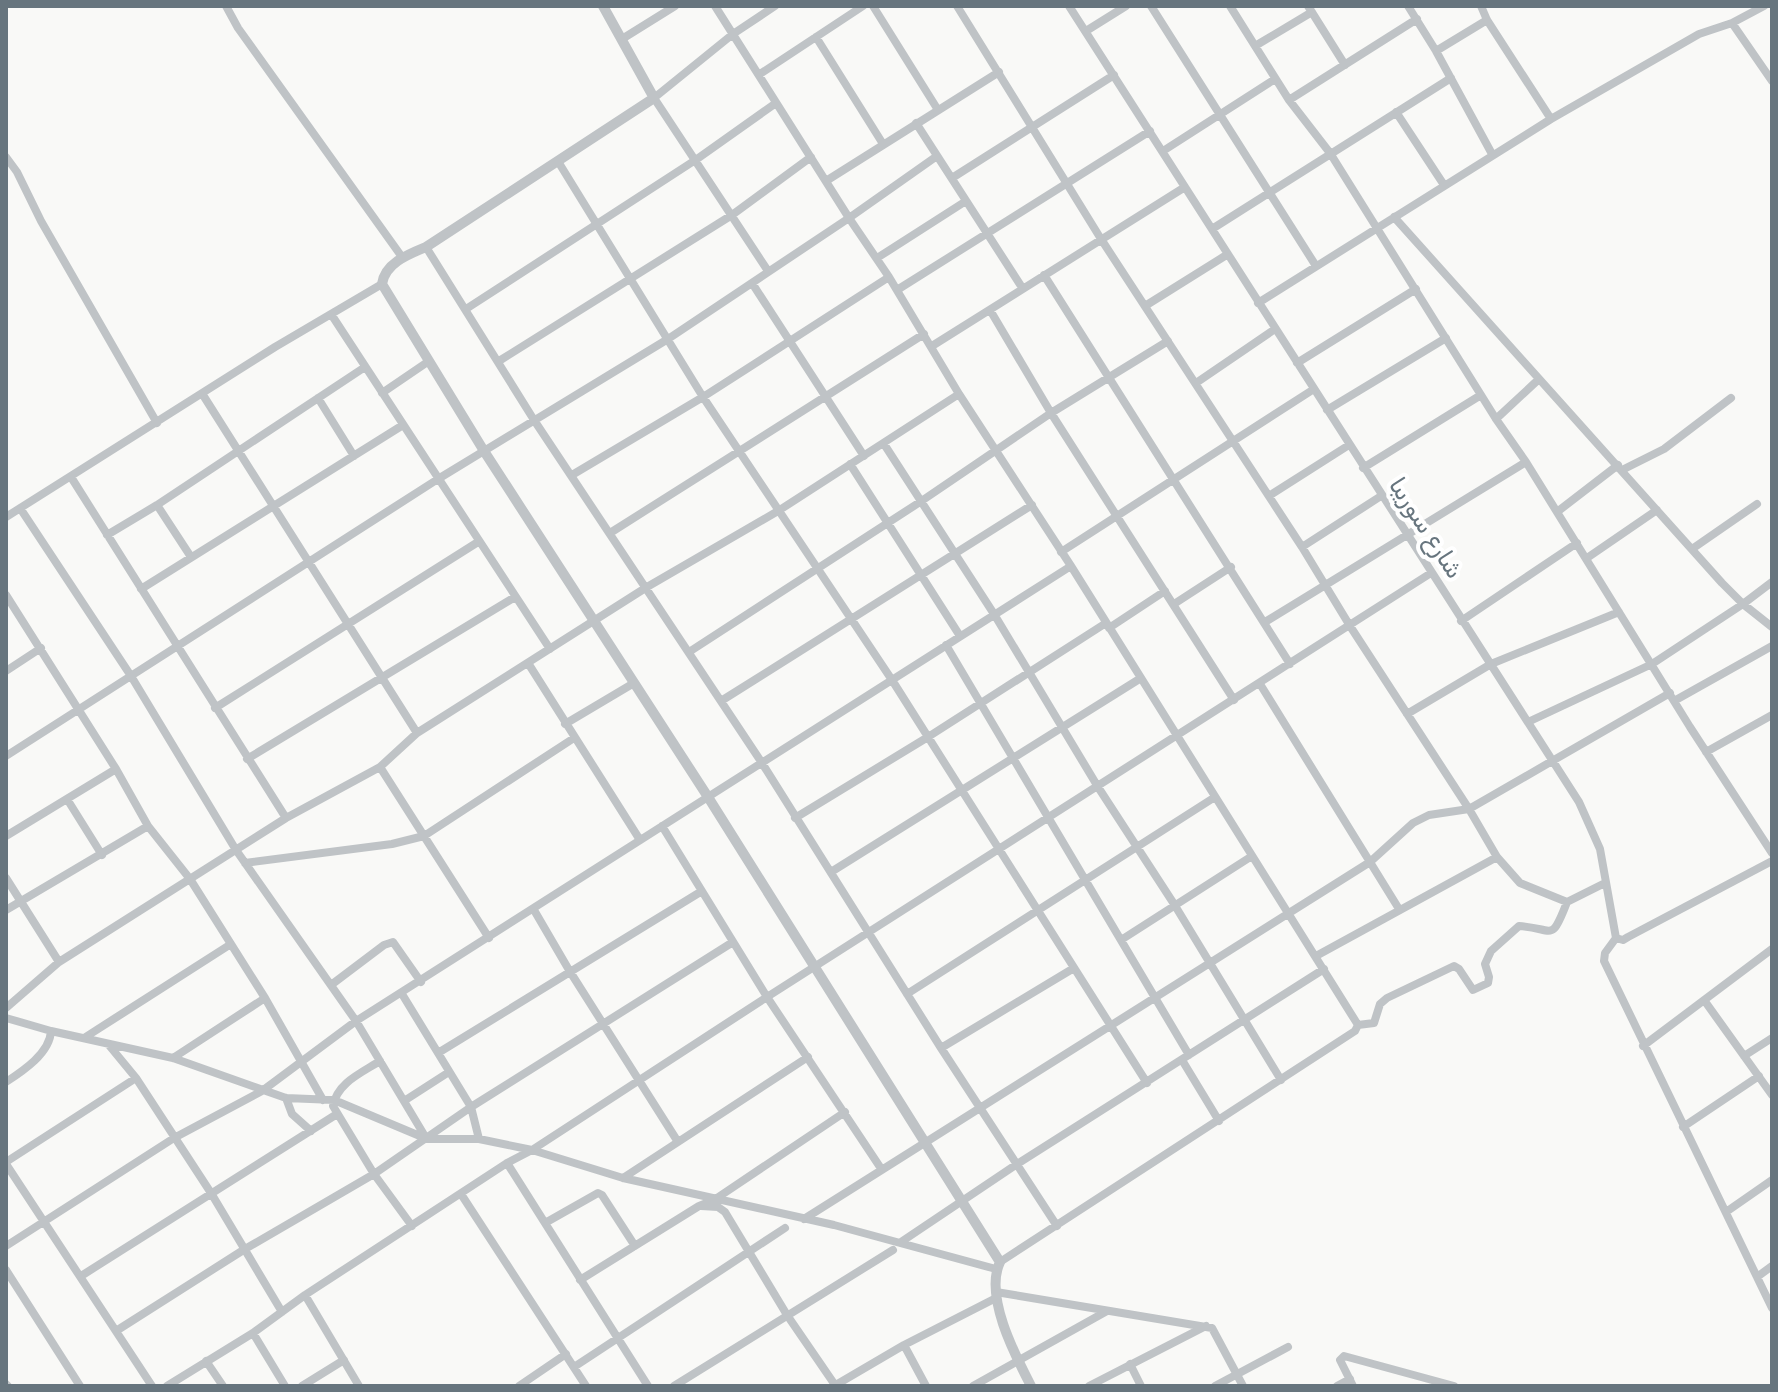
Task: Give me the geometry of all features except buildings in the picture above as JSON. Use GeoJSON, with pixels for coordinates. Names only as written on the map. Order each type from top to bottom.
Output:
{"type":"FeatureCollection","features":[{"type":"Feature","properties":{"kind":"street"},"geometry":{"type":"LineString","coordinates":[[226,6],[238,28],[402,257]]}},
{"type":"Feature","properties":{"kind":"street"},"geometry":{"type":"LineString","coordinates":[[603,6],[654,98],[768,271]]}},
{"type":"Feature","properties":{"kind":"street"},"geometry":{"type":"LineString","coordinates":[[622,39],[675,6]]}},
{"type":"Feature","properties":{"kind":"street"},"geometry":{"type":"LineString","coordinates":[[715,6],[889,277],[959,394],[1071,566],[1358,1025]]}},
{"type":"Feature","properties":{"kind":"street"},"geometry":{"type":"LineString","coordinates":[[775,6],[733,34],[654,98],[559,163],[426,247],[402,257],[383,277],[382,284],[484,451],[708,797],[962,1200],[998,1266],[996,1295],[1019,1362],[1031,1386]]}},
{"type":"Feature","properties":{"kind":"street"},"geometry":{"type":"LineString","coordinates":[[760,74],[863,6]]}},
{"type":"Feature","properties":{"kind":"street"},"geometry":{"type":"LineString","coordinates":[[873,6],[938,110]]}},
{"type":"Feature","properties":{"kind":"street"},"geometry":{"type":"LineString","coordinates":[[957,6],[1101,239],[1302,547],[1497,857],[1520,883],[1567,902]]}},
{"type":"Feature","properties":{"kind":"street","name":"شارع سوريبا"},"geometry":{"type":"LineString","coordinates":[[1069,6],[1553,761],[1594,831],[1616,938]]}},
{"type":"Feature","properties":{"kind":"street"},"geometry":{"type":"LineString","coordinates":[[1086,31],[1126,6]]}},
{"type":"Feature","properties":{"kind":"street"},"geometry":{"type":"LineString","coordinates":[[1151,6],[1316,266]]}},
{"type":"Feature","properties":{"kind":"street"},"geometry":{"type":"LineString","coordinates":[[1230,6],[1289,100],[1330,153],[1772,853]]}},
{"type":"Feature","properties":{"kind":"street"},"geometry":{"type":"LineString","coordinates":[[1408,6],[1492,154]]}},
{"type":"Feature","properties":{"kind":"street"},"geometry":{"type":"LineString","coordinates":[[1481,6],[1551,119]]}},
{"type":"Feature","properties":{"kind":"street"},"geometry":{"type":"LineString","coordinates":[[1258,303],[1551,119],[1699,34],[1732,23],[1764,6]]}},
{"type":"Feature","properties":{"kind":"street"},"geometry":{"type":"LineString","coordinates":[[1255,46],[1310,9],[1345,65]]}},
{"type":"Feature","properties":{"kind":"street"},"geometry":{"type":"LineString","coordinates":[[1289,100],[1417,19]]}},
{"type":"Feature","properties":{"kind":"street"},"geometry":{"type":"LineString","coordinates":[[1436,51],[1487,20]]}},
{"type":"Feature","properties":{"kind":"street"},"geometry":{"type":"LineString","coordinates":[[1732,23],[1772,81]]}},
{"type":"Feature","properties":{"kind":"street"},"geometry":{"type":"LineString","coordinates":[[816,37],[883,144]]}},
{"type":"Feature","properties":{"kind":"street"},"geometry":{"type":"LineString","coordinates":[[826,181],[999,72]]}},
{"type":"Feature","properties":{"kind":"street"},"geometry":{"type":"LineString","coordinates":[[952,178],[1114,75]]}},
{"type":"Feature","properties":{"kind":"street"},"geometry":{"type":"LineString","coordinates":[[1212,229],[1451,78]]}},
{"type":"Feature","properties":{"kind":"street"},"geometry":{"type":"LineString","coordinates":[[1163,151],[1275,79]]}},
{"type":"Feature","properties":{"kind":"street"},"geometry":{"type":"LineString","coordinates":[[466,309],[697,159],[776,103]]}},
{"type":"Feature","properties":{"kind":"street"},"geometry":{"type":"LineString","coordinates":[[1396,112],[1444,185]]}},
{"type":"Feature","properties":{"kind":"street"},"geometry":{"type":"LineString","coordinates":[[916,123],[1023,289]]}},
{"type":"Feature","properties":{"kind":"street"},"geometry":{"type":"LineString","coordinates":[[897,290],[1150,131]]}},
{"type":"Feature","properties":{"kind":"street"},"geometry":{"type":"LineString","coordinates":[[6,756],[438,479],[668,339],[937,156]]}},
{"type":"Feature","properties":{"kind":"street"},"geometry":{"type":"LineString","coordinates":[[6,157],[157,423]]}},
{"type":"Feature","properties":{"kind":"street"},"geometry":{"type":"LineString","coordinates":[[499,361],[732,215],[811,157]]}},
{"type":"Feature","properties":{"kind":"street"},"geometry":{"type":"LineString","coordinates":[[559,163],[703,397],[892,680],[1147,1083]]}},
{"type":"Feature","properties":{"kind":"street"},"geometry":{"type":"LineString","coordinates":[[932,346],[1185,187]]}},
{"type":"Feature","properties":{"kind":"street"},"geometry":{"type":"LineString","coordinates":[[877,258],[966,201]]}},
{"type":"Feature","properties":{"kind":"street"},"geometry":{"type":"LineString","coordinates":[[1394,217],[1692,549],[1743,604],[1772,627]]}},
{"type":"Feature","properties":{"kind":"street"},"geometry":{"type":"LineString","coordinates":[[426,247],[534,420],[762,763],[1057,1226]]}},
{"type":"Feature","properties":{"kind":"street"},"geometry":{"type":"LineString","coordinates":[[1145,306],[1228,254]]}},
{"type":"Feature","properties":{"kind":"street"},"geometry":{"type":"LineString","coordinates":[[1044,275],[1290,664]]}},
{"type":"Feature","properties":{"kind":"street"},"geometry":{"type":"LineString","coordinates":[[572,475],[703,397],[889,277]]}},
{"type":"Feature","properties":{"kind":"street"},"geometry":{"type":"LineString","coordinates":[[752,283],[864,456]]}},
{"type":"Feature","properties":{"kind":"street"},"geometry":{"type":"LineString","coordinates":[[6,517],[382,284]]}},
{"type":"Feature","properties":{"kind":"street"},"geometry":{"type":"LineString","coordinates":[[1297,363],[1416,289]]}},
{"type":"Feature","properties":{"kind":"street"},"geometry":{"type":"LineString","coordinates":[[990,310],[1051,413],[1234,700]]}},
{"type":"Feature","properties":{"kind":"street"},"geometry":{"type":"LineString","coordinates":[[331,314],[550,649]]}},
{"type":"Feature","properties":{"kind":"street"},"geometry":{"type":"LineString","coordinates":[[1196,383],[1275,329]]}},
{"type":"Feature","properties":{"kind":"street"},"geometry":{"type":"LineString","coordinates":[[610,533],[924,334]]}},
{"type":"Feature","properties":{"kind":"street"},"geometry":{"type":"LineString","coordinates":[[1327,410],[1446,338]]}},
{"type":"Feature","properties":{"kind":"street"},"geometry":{"type":"LineString","coordinates":[[689,652],[1051,413],[1168,341]]}},
{"type":"Feature","properties":{"kind":"street"},"geometry":{"type":"LineString","coordinates":[[382,393],[429,361]]}},
{"type":"Feature","properties":{"kind":"street"},"geometry":{"type":"LineString","coordinates":[[107,535],[365,367]]}},
{"type":"Feature","properties":{"kind":"street"},"geometry":{"type":"LineString","coordinates":[[1496,419],[1539,379]]}},
{"type":"Feature","properties":{"kind":"street"},"geometry":{"type":"LineString","coordinates":[[1061,552],[1314,389]]}},
{"type":"Feature","properties":{"kind":"street"},"geometry":{"type":"LineString","coordinates":[[6,1008],[59,962],[286,818],[380,767],[417,733],[647,587],[778,511],[959,394]]}},
{"type":"Feature","properties":{"kind":"street"},"geometry":{"type":"LineString","coordinates":[[203,395],[417,733]]}},
{"type":"Feature","properties":{"kind":"street"},"geometry":{"type":"LineString","coordinates":[[1363,468],[1481,395]]}},
{"type":"Feature","properties":{"kind":"street"},"geometry":{"type":"LineString","coordinates":[[318,398],[354,456]]}},
{"type":"Feature","properties":{"kind":"street"},"geometry":{"type":"LineString","coordinates":[[1557,512],[1620,468],[1664,449],[1731,398]]}},
{"type":"Feature","properties":{"kind":"street"},"geometry":{"type":"LineString","coordinates":[[141,589],[403,425]]}},
{"type":"Feature","properties":{"kind":"street"},"geometry":{"type":"LineString","coordinates":[[884,444],[994,614],[1281,1080]]}},
{"type":"Feature","properties":{"kind":"street"},"geometry":{"type":"LineString","coordinates":[[1269,496],[1349,445]]}},
{"type":"Feature","properties":{"kind":"street"},"geometry":{"type":"LineString","coordinates":[[1265,622],[1526,462]]}},
{"type":"Feature","properties":{"kind":"street"},"geometry":{"type":"LineString","coordinates":[[850,464],[960,636]]}},
{"type":"Feature","properties":{"kind":"street"},"geometry":{"type":"LineString","coordinates":[[71,477],[286,818]]}},
{"type":"Feature","properties":{"kind":"street"},"geometry":{"type":"LineString","coordinates":[[1302,547],[1381,496]]}},
{"type":"Feature","properties":{"kind":"street"},"geometry":{"type":"LineString","coordinates":[[1692,549],[1757,504]]}},
{"type":"Feature","properties":{"kind":"street"},"geometry":{"type":"LineString","coordinates":[[157,505],[191,557]]}},
{"type":"Feature","properties":{"kind":"street"},"geometry":{"type":"LineString","coordinates":[[721,701],[1032,505]]}},
{"type":"Feature","properties":{"kind":"street"},"geometry":{"type":"LineString","coordinates":[[20,508],[131,676],[236,850],[356,1021],[427,1139]]}},
{"type":"Feature","properties":{"kind":"street"},"geometry":{"type":"LineString","coordinates":[[1587,558],[1657,510]]}},
{"type":"Feature","properties":{"kind":"street"},"geometry":{"type":"LineString","coordinates":[[215,708],[478,542]]}},
{"type":"Feature","properties":{"kind":"street"},"geometry":{"type":"LineString","coordinates":[[1461,621],[1577,543]]}},
{"type":"Feature","properties":{"kind":"street"},"geometry":{"type":"LineString","coordinates":[[6,1246],[174,1138],[262,1091],[356,1021],[1071,566]]}},
{"type":"Feature","properties":{"kind":"street"},"geometry":{"type":"LineString","coordinates":[[1174,604],[1231,567]]}},
{"type":"Feature","properties":{"kind":"street"},"geometry":{"type":"LineString","coordinates":[[169,1385],[253,1333],[305,1295],[507,1163],[532,1150],[1431,573]]}},
{"type":"Feature","properties":{"kind":"street"},"geometry":{"type":"LineString","coordinates":[[1528,722],[1652,664],[1772,582]]}},
{"type":"Feature","properties":{"kind":"street"},"geometry":{"type":"LineString","coordinates":[[795,818],[1165,591]]}},
{"type":"Feature","properties":{"kind":"street"},"geometry":{"type":"LineString","coordinates":[[6,596],[116,769],[148,826],[190,879],[265,998],[323,1100]]}},
{"type":"Feature","properties":{"kind":"street"},"geometry":{"type":"LineString","coordinates":[[247,759],[515,597]]}},
{"type":"Feature","properties":{"kind":"street"},"geometry":{"type":"LineString","coordinates":[[1407,714],[1491,664],[1619,612]]}},
{"type":"Feature","properties":{"kind":"street"},"geometry":{"type":"LineString","coordinates":[[946,645],[1155,997],[1219,1121]]}},
{"type":"Feature","properties":{"kind":"street"},"geometry":{"type":"LineString","coordinates":[[804,1219],[1370,862],[1413,823],[1429,815],[1469,809],[1553,761],[1772,646]]}},
{"type":"Feature","properties":{"kind":"street"},"geometry":{"type":"LineString","coordinates":[[6,671],[41,648]]}},
{"type":"Feature","properties":{"kind":"street"},"geometry":{"type":"LineString","coordinates":[[528,663],[640,840]]}},
{"type":"Feature","properties":{"kind":"street"},"geometry":{"type":"LineString","coordinates":[[831,872],[1141,678]]}},
{"type":"Feature","properties":{"kind":"street"},"geometry":{"type":"LineString","coordinates":[[565,724],[634,683]]}},
{"type":"Feature","properties":{"kind":"street"},"geometry":{"type":"LineString","coordinates":[[1260,684],[1399,909]]}},
{"type":"Feature","properties":{"kind":"street"},"geometry":{"type":"LineString","coordinates":[[1706,752],[1772,715]]}},
{"type":"Feature","properties":{"kind":"street"},"geometry":{"type":"LineString","coordinates":[[245,863],[392,844],[424,836],[574,738]]}},
{"type":"Feature","properties":{"kind":"street"},"geometry":{"type":"LineString","coordinates":[[380,767],[489,938]]}},
{"type":"Feature","properties":{"kind":"street"},"geometry":{"type":"LineString","coordinates":[[6,836],[116,769]]}},
{"type":"Feature","properties":{"kind":"street"},"geometry":{"type":"LineString","coordinates":[[907,994],[1215,797]]}},
{"type":"Feature","properties":{"kind":"street"},"geometry":{"type":"LineString","coordinates":[[67,799],[102,855]]}},
{"type":"Feature","properties":{"kind":"street"},"geometry":{"type":"LineString","coordinates":[[6,910],[148,826]]}},
{"type":"Feature","properties":{"kind":"street"},"geometry":{"type":"LineString","coordinates":[[662,826],[767,997],[882,1170]]}},
{"type":"Feature","properties":{"kind":"street"},"geometry":{"type":"LineString","coordinates":[[1121,940],[1252,856]]}},
{"type":"Feature","properties":{"kind":"street"},"geometry":{"type":"LineString","coordinates":[[1316,956],[1497,857]]}},
{"type":"Feature","properties":{"kind":"street"},"geometry":{"type":"LineString","coordinates":[[1772,861],[1623,940],[1616,938],[1605,953],[1604,961],[1772,1308]]}},
{"type":"Feature","properties":{"kind":"street"},"geometry":{"type":"LineString","coordinates":[[6,878],[59,962]]}},
{"type":"Feature","properties":{"kind":"street"},"geometry":{"type":"LineString","coordinates":[[1358,1025],[1374,1023],[1383,1000],[1451,967],[1459,969],[1473,990],[1488,983],[1485,964],[1491,951],[1519,926],[1543,932],[1553,930],[1558,926],[1567,902],[1605,883]]}},
{"type":"Feature","properties":{"kind":"street"},"geometry":{"type":"LineString","coordinates":[[438,1053],[702,891]]}},
{"type":"Feature","properties":{"kind":"street"},"geometry":{"type":"LineString","coordinates":[[534,910],[678,1142]]}},
{"type":"Feature","properties":{"kind":"street"},"geometry":{"type":"LineString","coordinates":[[331,985],[384,945],[393,942],[421,982]]}},
{"type":"Feature","properties":{"kind":"street"},"geometry":{"type":"LineString","coordinates":[[116,1331],[245,1249],[374,1174],[471,1107],[733,942]]}},
{"type":"Feature","properties":{"kind":"street"},"geometry":{"type":"LineString","coordinates":[[84,1038],[231,944]]}},
{"type":"Feature","properties":{"kind":"street"},"geometry":{"type":"LineString","coordinates":[[1643,1046],[1771,952]]}},
{"type":"Feature","properties":{"kind":"street"},"geometry":{"type":"LineString","coordinates":[[941,1048],[1074,968]]}},
{"type":"Feature","properties":{"kind":"street"},"geometry":{"type":"LineString","coordinates":[[901,1242],[1017,1164],[1324,969]]}},
{"type":"Feature","properties":{"kind":"street"},"geometry":{"type":"LineString","coordinates":[[402,994],[471,1107],[479,1139]]}},
{"type":"Feature","properties":{"kind":"street"},"geometry":{"type":"LineString","coordinates":[[173,1058],[265,998]]}},
{"type":"Feature","properties":{"kind":"street"},"geometry":{"type":"LineString","coordinates":[[1704,1000],[1772,1095]]}},
{"type":"Feature","properties":{"kind":"street"},"geometry":{"type":"LineString","coordinates":[[6,1018],[173,1058],[286,1098],[334,1100],[427,1139],[479,1139],[532,1150],[623,1178],[998,1266],[1355,1031],[1358,1025]]}},
{"type":"Feature","properties":{"kind":"street"},"geometry":{"type":"LineString","coordinates":[[6,1082],[20,1073],[46,1047],[51,1031]]}},
{"type":"Feature","properties":{"kind":"street"},"geometry":{"type":"LineString","coordinates":[[1744,1056],[1772,1038]]}},
{"type":"Feature","properties":{"kind":"street"},"geometry":{"type":"LineString","coordinates":[[107,1043],[136,1078],[211,1193],[282,1312]]}},
{"type":"Feature","properties":{"kind":"street"},"geometry":{"type":"LineString","coordinates":[[623,1178],[808,1057]]}},
{"type":"Feature","properties":{"kind":"street"},"geometry":{"type":"LineString","coordinates":[[380,1061],[339,1090],[333,1106],[374,1174],[412,1226]]}},
{"type":"Feature","properties":{"kind":"street"},"geometry":{"type":"LineString","coordinates":[[404,1101],[449,1072]]}},
{"type":"Feature","properties":{"kind":"street"},"geometry":{"type":"LineString","coordinates":[[1683,1127],[1759,1076]]}},
{"type":"Feature","properties":{"kind":"street"},"geometry":{"type":"LineString","coordinates":[[136,1078],[6,1163],[152,1386]]}},
{"type":"Feature","properties":{"kind":"street"},"geometry":{"type":"LineString","coordinates":[[286,1098],[292,1114],[311,1131]]}},
{"type":"Feature","properties":{"kind":"street"},"geometry":{"type":"LineString","coordinates":[[580,1280],[699,1206],[714,1200],[845,1112]]}},
{"type":"Feature","properties":{"kind":"street"},"geometry":{"type":"LineString","coordinates":[[81,1276],[337,1114]]}},
{"type":"Feature","properties":{"kind":"street"},"geometry":{"type":"LineString","coordinates":[[507,1163],[648,1386]]}},
{"type":"Feature","properties":{"kind":"street"},"geometry":{"type":"LineString","coordinates":[[1726,1212],[1772,1180]]}},
{"type":"Feature","properties":{"kind":"street"},"geometry":{"type":"LineString","coordinates":[[545,1223],[598,1193],[635,1246]]}},
{"type":"Feature","properties":{"kind":"street"},"geometry":{"type":"LineString","coordinates":[[461,1194],[586,1386]]}},
{"type":"Feature","properties":{"kind":"street"},"geometry":{"type":"LineString","coordinates":[[699,1206],[722,1209],[834,1386],[996,1295],[1207,1326],[1216,1331],[1243,1386]]}},
{"type":"Feature","properties":{"kind":"street"},"geometry":{"type":"LineString","coordinates":[[574,1367],[785,1228]]}},
{"type":"Feature","properties":{"kind":"street"},"geometry":{"type":"LineString","coordinates":[[674,1386],[893,1250]]}},
{"type":"Feature","properties":{"kind":"street"},"geometry":{"type":"LineString","coordinates":[[1757,1277],[1772,1266]]}},
{"type":"Feature","properties":{"kind":"street"},"geometry":{"type":"LineString","coordinates":[[6,1270],[80,1386]]}},
{"type":"Feature","properties":{"kind":"street"},"geometry":{"type":"LineString","coordinates":[[305,1295],[359,1386]]}},
{"type":"Feature","properties":{"kind":"street"},"geometry":{"type":"LineString","coordinates":[[973,1386],[1108,1311]]}},
{"type":"Feature","properties":{"kind":"street"},"geometry":{"type":"LineString","coordinates":[[1089,1386],[1207,1326]]}},
{"type":"Feature","properties":{"kind":"street"},"geometry":{"type":"LineString","coordinates":[[253,1333],[285,1386]]}},
{"type":"Feature","properties":{"kind":"street"},"geometry":{"type":"LineString","coordinates":[[904,1345],[926,1386]]}},
{"type":"Feature","properties":{"kind":"street"},"geometry":{"type":"LineString","coordinates":[[1215,1386],[1288,1347]]}},
{"type":"Feature","properties":{"kind":"street"},"geometry":{"type":"LineString","coordinates":[[519,1386],[566,1354]]}},
{"type":"Feature","properties":{"kind":"street"},"geometry":{"type":"LineString","coordinates":[[1337,1386],[1351,1383],[1340,1360],[1344,1356],[1454,1386]]}},
{"type":"Feature","properties":{"kind":"street"},"geometry":{"type":"LineString","coordinates":[[302,1386],[344,1360]]}},
{"type":"Feature","properties":{"kind":"street"},"geometry":{"type":"LineString","coordinates":[[206,1361],[223,1386]]}},
{"type":"Feature","properties":{"kind":"street"},"geometry":{"type":"LineString","coordinates":[[1130,1364],[1141,1386]]}}]}
